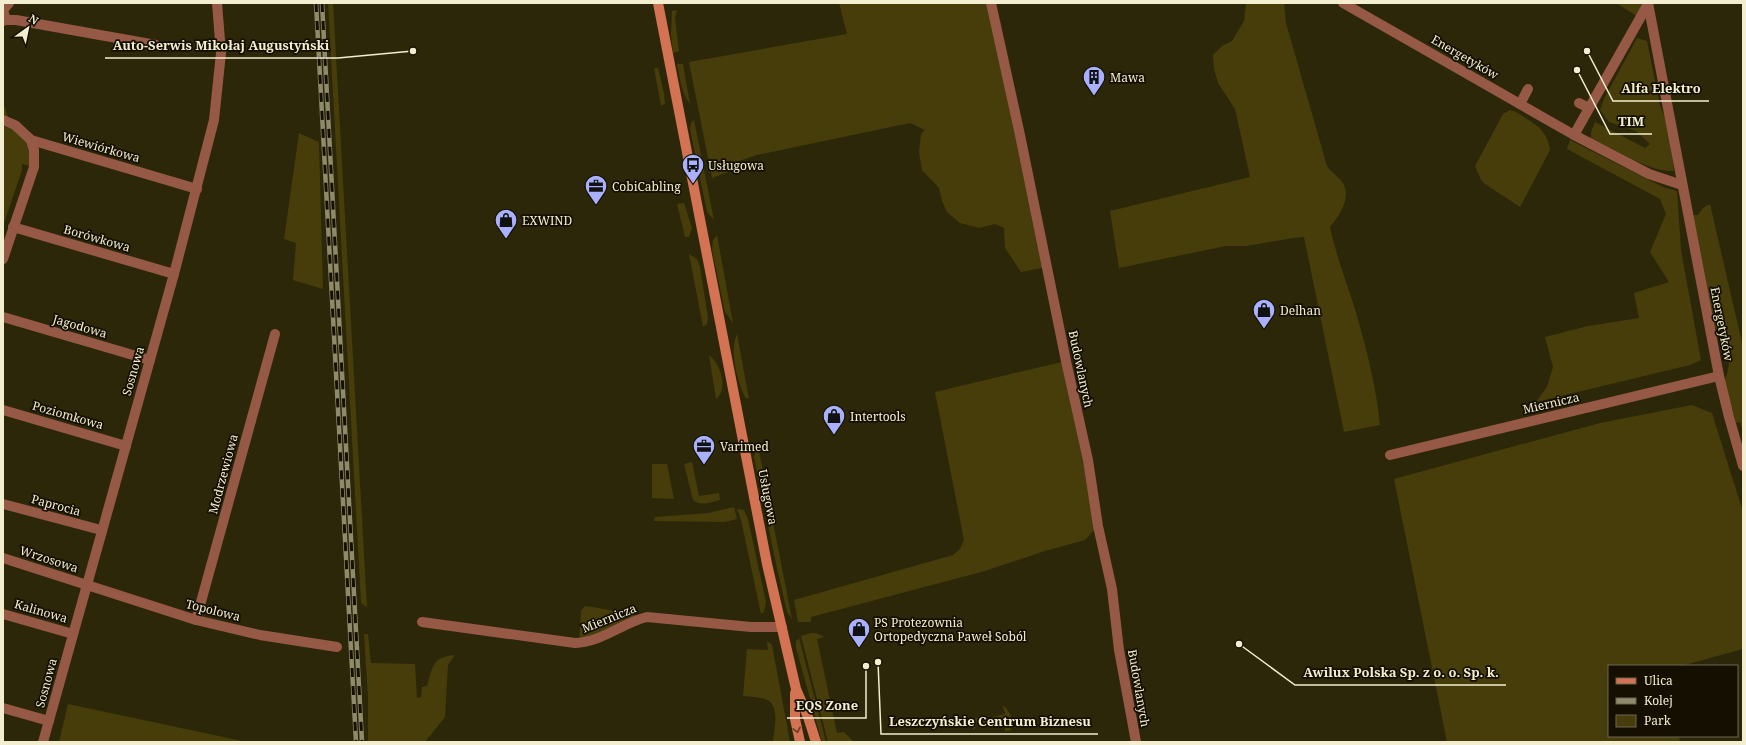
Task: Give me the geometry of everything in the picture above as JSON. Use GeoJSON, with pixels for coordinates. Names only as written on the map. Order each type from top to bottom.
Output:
{"type":"FeatureCollection","features":[{"type":"Feature","properties":{"kind":"street"},"geometry":{"type":"LineString","coordinates":[[9,3],[3,17],[156,45]]}},
{"type":"Feature","properties":{"kind":"street","name":"Sosnowa"},"geometry":{"type":"LineString","coordinates":[[43,742],[174,274],[214,120],[222,53],[217,3]]}},
{"type":"Feature","properties":{"kind":"street","name":"Usługowa"},"geometry":{"type":"LineString","coordinates":[[658,3],[767,564],[796,689],[808,717],[816,742]]}},
{"type":"Feature","properties":{"kind":"street","name":"Budowlanych"},"geometry":{"type":"LineString","coordinates":[[991,3],[1022,143],[1066,361],[1088,460],[1098,526],[1112,589],[1119,650],[1136,742]]}},
{"type":"Feature","properties":{"kind":"street","name":"Energetyków"},"geometry":{"type":"LineString","coordinates":[[1343,3],[1574,135],[1649,174],[1682,185]]}},
{"type":"Feature","properties":{"kind":"street","name":"Energetyków"},"geometry":{"type":"LineString","coordinates":[[1574,135],[1648,4]]}},
{"type":"Feature","properties":{"kind":"street","name":"Energetyków"},"geometry":{"type":"LineString","coordinates":[[1648,4],[1719,376],[1743,466]]}},
{"type":"Feature","properties":{"kind":"street"},"geometry":{"type":"LineString","coordinates":[[1520,104],[1528,89]]}},
{"type":"Feature","properties":{"kind":"street"},"geometry":{"type":"LineString","coordinates":[[1578,103],[1589,108]]}},
{"type":"Feature","properties":{"kind":"street","name":"Wiewiórkowa"},"geometry":{"type":"LineString","coordinates":[[3,120],[16,125],[31,140],[197,189]]}},
{"type":"Feature","properties":{"kind":"street"},"geometry":{"type":"LineString","coordinates":[[3,258],[34,167],[34,150],[31,140]]}},
{"type":"Feature","properties":{"kind":"street","name":"Borówkowa"},"geometry":{"type":"LineString","coordinates":[[13,227],[174,274]]}},
{"type":"Feature","properties":{"kind":"street","name":"Jagodowa"},"geometry":{"type":"LineString","coordinates":[[3,317],[150,360]]}},
{"type":"Feature","properties":{"kind":"street","name":"Modrzewiowa"},"geometry":{"type":"LineString","coordinates":[[196,620],[275,334]]}},
{"type":"Feature","properties":{"kind":"street","name":"Miernicza"},"geometry":{"type":"LineString","coordinates":[[1390,455],[1719,376]]}},
{"type":"Feature","properties":{"kind":"street","name":"Poziomkowa"},"geometry":{"type":"LineString","coordinates":[[3,410],[126,446]]}},
{"type":"Feature","properties":{"kind":"street","name":"Paprocia"},"geometry":{"type":"LineString","coordinates":[[3,504],[102,530]]}},
{"type":"Feature","properties":{"kind":"street","name":"Wrzosowa"},"geometry":{"type":"LineString","coordinates":[[3,558],[86,585]]}},
{"type":"Feature","properties":{"kind":"street","name":"Topolowa"},"geometry":{"type":"LineString","coordinates":[[86,585],[196,620],[260,635],[337,647]]}},
{"type":"Feature","properties":{"kind":"street","name":"Kalinowa"},"geometry":{"type":"LineString","coordinates":[[3,614],[73,634]]}},
{"type":"Feature","properties":{"kind":"street","name":"Miernicza"},"geometry":{"type":"LineString","coordinates":[[422,622],[575,643],[594,640],[632,621],[647,617],[751,627],[782,627]]}},
{"type":"Feature","properties":{"kind":"street","name":"Usługowa"},"geometry":{"type":"LineString","coordinates":[[796,689],[795,719],[800,742]]}},
{"type":"Feature","properties":{"kind":"street"},"geometry":{"type":"LineString","coordinates":[[3,708],[49,721]]}},
{"type":"Feature","properties":{"kind":"green space"},"geometry":{"type":"Polygon","coordinates":[[[328,3],[333,3],[367,607],[361,603],[328,3]]]}},
{"type":"Feature","properties":{"kind":"green space"},"geometry":{"type":"Polygon","coordinates":[[[839,3],[991,3],[1047,267],[1021,272],[1005,248],[1004,228],[995,224],[979,228],[960,223],[947,212],[942,201],[939,188],[922,170],[919,152],[921,134],[925,130],[910,123],[757,155],[739,161],[728,172],[712,178],[689,62],[847,34],[839,3]]]}},
{"type":"Feature","properties":{"kind":"green space"},"geometry":{"type":"Polygon","coordinates":[[[1246,3],[1284,3],[1286,23],[1327,166],[1345,188],[1346,193],[1344,206],[1330,227],[1367,352],[1376,395],[1380,425],[1344,432],[1304,237],[1246,246],[1226,246],[1119,268],[1110,211],[1250,177],[1235,109],[1218,83],[1214,69],[1213,55],[1222,46],[1232,41],[1244,21],[1246,3]]]}},
{"type":"Feature","properties":{"kind":"green space"},"geometry":{"type":"Polygon","coordinates":[[[1616,3],[1648,3],[1640,18],[1616,3]]]}},
{"type":"Feature","properties":{"kind":"green space"},"geometry":{"type":"Polygon","coordinates":[[[677,10],[675,18],[679,51],[673,53],[671,35],[672,11],[677,10]]]}},
{"type":"Feature","properties":{"kind":"green space"},"geometry":{"type":"Polygon","coordinates":[[[1637,38],[1647,41],[1660,106],[1668,125],[1674,171],[1653,168],[1591,139],[1591,132],[1595,122],[1645,148],[1650,144],[1636,131],[1609,122],[1600,110],[1604,99],[1637,38]]]}},
{"type":"Feature","properties":{"kind":"green space"},"geometry":{"type":"Polygon","coordinates":[[[677,64],[683,64],[690,104],[683,90],[677,64]]]}},
{"type":"Feature","properties":{"kind":"green space"},"geometry":{"type":"Polygon","coordinates":[[[654,68],[658,68],[664,93],[665,104],[661,106],[654,68]]]}},
{"type":"Feature","properties":{"kind":"green space"},"geometry":{"type":"Polygon","coordinates":[[[3,102],[10,123],[31,140],[34,167],[22,164],[22,170],[3,226],[3,126],[13,129],[3,120],[3,102]]]}},
{"type":"Feature","properties":{"kind":"green space"},"geometry":{"type":"Polygon","coordinates":[[[1510,110],[1532,122],[1543,132],[1549,144],[1550,150],[1520,207],[1485,184],[1481,180],[1475,166],[1503,114],[1510,110]]]}},
{"type":"Feature","properties":{"kind":"green space"},"geometry":{"type":"Polygon","coordinates":[[[694,120],[714,220],[707,212],[690,129],[691,123],[694,120]]]}},
{"type":"Feature","properties":{"kind":"green space"},"geometry":{"type":"Polygon","coordinates":[[[299,133],[319,142],[323,289],[293,280],[296,243],[284,239],[299,133]]]}},
{"type":"Feature","properties":{"kind":"green space"},"geometry":{"type":"Polygon","coordinates":[[[1570,140],[1663,187],[1677,191],[1681,250],[1701,360],[1690,365],[1536,402],[1547,387],[1553,367],[1545,337],[1588,326],[1639,318],[1634,293],[1669,282],[1650,252],[1666,214],[1660,199],[1567,149],[1570,140]]]}},
{"type":"Feature","properties":{"kind":"green space"},"geometry":{"type":"Polygon","coordinates":[[[684,203],[692,228],[689,237],[685,237],[677,204],[684,203]]]}},
{"type":"Feature","properties":{"kind":"green space"},"geometry":{"type":"Polygon","coordinates":[[[1710,204],[1743,347],[1743,432],[1740,422],[1736,423],[1724,381],[1727,375],[1729,360],[1727,345],[1724,338],[1714,327],[1687,215],[1698,215],[1703,208],[1710,204]]]}},
{"type":"Feature","properties":{"kind":"green space"},"geometry":{"type":"Polygon","coordinates":[[[717,235],[733,323],[725,312],[712,250],[713,240],[717,235]]]}},
{"type":"Feature","properties":{"kind":"green space"},"geometry":{"type":"Polygon","coordinates":[[[689,254],[697,259],[700,267],[708,318],[707,324],[703,327],[689,254]]]}},
{"type":"Feature","properties":{"kind":"green space"},"geometry":{"type":"Polygon","coordinates":[[[737,334],[749,399],[745,397],[742,390],[735,366],[734,348],[737,334]]]}},
{"type":"Feature","properties":{"kind":"green space"},"geometry":{"type":"Polygon","coordinates":[[[709,355],[717,364],[722,376],[722,389],[720,395],[716,399],[709,355]]]}},
{"type":"Feature","properties":{"kind":"green space"},"geometry":{"type":"Polygon","coordinates":[[[1066,361],[1098,526],[1085,540],[1045,551],[985,571],[811,617],[811,622],[798,622],[794,600],[953,555],[960,549],[964,540],[935,392],[1066,361]]]}},
{"type":"Feature","properties":{"kind":"green space"},"geometry":{"type":"Polygon","coordinates":[[[1692,405],[1712,413],[1743,512],[1743,649],[1685,665],[1608,665],[1608,737],[1679,737],[1680,742],[1447,742],[1394,479],[1600,423],[1692,405]]]}},
{"type":"Feature","properties":{"kind":"green space"},"geometry":{"type":"Polygon","coordinates":[[[758,446],[792,619],[787,612],[754,457],[758,446]]]}},
{"type":"Feature","properties":{"kind":"green space"},"geometry":{"type":"Polygon","coordinates":[[[692,462],[699,496],[719,493],[720,500],[703,504],[693,500],[684,464],[692,462]]]}},
{"type":"Feature","properties":{"kind":"green space"},"geometry":{"type":"Polygon","coordinates":[[[652,464],[667,464],[674,499],[652,498],[652,464]]]}},
{"type":"Feature","properties":{"kind":"green space"},"geometry":{"type":"Polygon","coordinates":[[[734,507],[737,519],[725,522],[654,521],[655,517],[708,513],[734,507]]]}},
{"type":"Feature","properties":{"kind":"green space"},"geometry":{"type":"Polygon","coordinates":[[[737,509],[744,510],[748,519],[766,602],[764,612],[761,614],[741,520],[737,509]]]}},
{"type":"Feature","properties":{"kind":"green space"},"geometry":{"type":"Polygon","coordinates":[[[585,606],[647,617],[579,643],[581,611],[585,606]]]}},
{"type":"Feature","properties":{"kind":"green space"},"geometry":{"type":"Polygon","coordinates":[[[816,633],[824,637],[817,639],[837,733],[844,732],[854,742],[828,742],[801,636],[816,633]]]}},
{"type":"Feature","properties":{"kind":"green space"},"geometry":{"type":"Polygon","coordinates":[[[364,634],[368,634],[371,663],[415,664],[417,698],[421,697],[422,687],[427,686],[432,668],[438,660],[447,656],[455,655],[448,665],[445,717],[425,742],[368,742],[368,698],[364,634]]]}},
{"type":"Feature","properties":{"kind":"green space"},"geometry":{"type":"Polygon","coordinates":[[[799,638],[826,742],[822,742],[796,648],[796,641],[799,638]]]}},
{"type":"Feature","properties":{"kind":"green space"},"geometry":{"type":"Polygon","coordinates":[[[767,641],[772,645],[790,742],[773,742],[775,711],[770,702],[762,698],[743,696],[747,649],[768,650],[767,641]]]}},
{"type":"Feature","properties":{"kind":"green space"},"geometry":{"type":"Polygon","coordinates":[[[68,704],[247,742],[59,742],[68,704]]]}},
{"type":"Feature","properties":{"kind":"green space"},"geometry":{"type":"Polygon","coordinates":[[[1004,706],[1012,718],[1010,731],[1005,731],[1005,724],[976,722],[975,729],[973,729],[971,720],[979,717],[981,720],[1005,714],[1004,706]]]}},
{"type":"Feature","properties":{"kind":"railway"},"geometry":{"type":"LineString","coordinates":[[316,3],[356,742]]}},
{"type":"Feature","properties":{"kind":"railway"},"geometry":{"type":"LineString","coordinates":[[322,3],[362,742]]}},
{"type":"Feature","properties":{"kind":"place","name":"Auto-Serwis Mikołaj Augustyński"},"geometry":{"type":"Point","coordinates":[413,51]}},
{"type":"Feature","properties":{"kind":"place","name":"Alfa Elektro"},"geometry":{"type":"Point","coordinates":[1587,51]}},
{"type":"Feature","properties":{"kind":"place","name":"TIM"},"geometry":{"type":"Point","coordinates":[1577,70]}},
{"type":"Feature","properties":{"kind":"place","name":"Mawa"},"geometry":{"type":"Point","coordinates":[1094,96]}},
{"type":"Feature","properties":{"kind":"place","name":"Usługowa"},"geometry":{"type":"Point","coordinates":[693,184]}},
{"type":"Feature","properties":{"kind":"place","name":"CobiCabling"},"geometry":{"type":"Point","coordinates":[596,206]}},
{"type":"Feature","properties":{"kind":"place","name":"EXWIND"},"geometry":{"type":"Point","coordinates":[506,240]}},
{"type":"Feature","properties":{"kind":"place","name":"Delhan"},"geometry":{"type":"Point","coordinates":[1264,330]}},
{"type":"Feature","properties":{"kind":"place","name":"Intertools"},"geometry":{"type":"Point","coordinates":[834,436]}},
{"type":"Feature","properties":{"kind":"place","name":"Varimed"},"geometry":{"type":"Point","coordinates":[704,466]}},
{"type":"Feature","properties":{"kind":"place","name":"Awilux Polska Sp. z o. o. Sp. k."},"geometry":{"type":"Point","coordinates":[1239,644]}},
{"type":"Feature","properties":{"kind":"place","name":"PS Protezownia Ortopedyczna Paweł Soból"},"geometry":{"type":"Point","coordinates":[859,648]}},
{"type":"Feature","properties":{"kind":"place","name":"Leszczyńskie Centrum Biznesu"},"geometry":{"type":"Point","coordinates":[878,662]}},
{"type":"Feature","properties":{"kind":"place","name":"EQS Zone"},"geometry":{"type":"Point","coordinates":[866,666]}}]}
